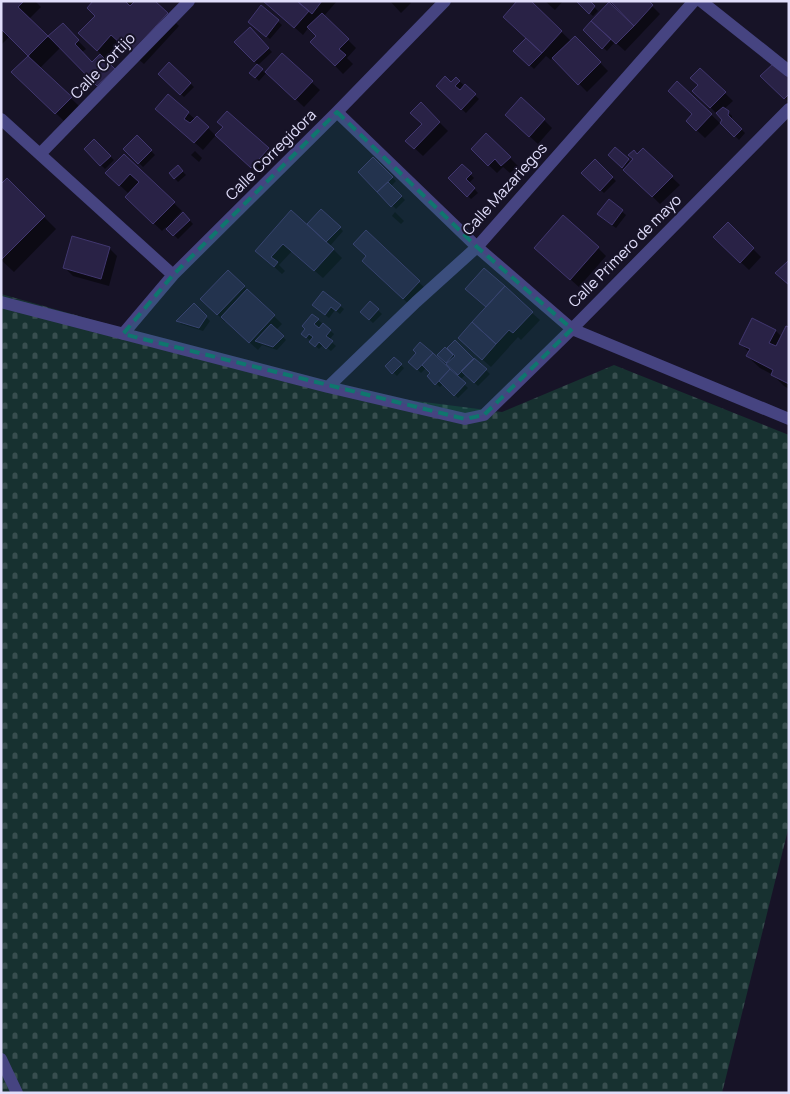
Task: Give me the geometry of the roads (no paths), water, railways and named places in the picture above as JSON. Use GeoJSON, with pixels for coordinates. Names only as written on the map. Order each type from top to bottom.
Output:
{"type":"FeatureCollection","features":[{"type":"Feature","properties":{"kind":"street","name":"Calle Cortijo"},"geometry":{"type":"LineString","coordinates":[[40,154],[189,1]]}},
{"type":"Feature","properties":{"kind":"street","name":"Calle Corregidora"},"geometry":{"type":"LineString","coordinates":[[123,334],[173,275],[338,112],[445,1]]}},
{"type":"Feature","properties":{"kind":"street","name":"Calle Mazariegos"},"geometry":{"type":"LineString","coordinates":[[328,387],[476,247],[694,1]]}},
{"type":"Feature","properties":{"kind":"street"},"geometry":{"type":"LineString","coordinates":[[701,1],[789,71]]}},
{"type":"Feature","properties":{"kind":"street","name":"Calle Primero de mayo"},"geometry":{"type":"LineString","coordinates":[[328,387],[465,419],[484,415],[572,329],[789,109]]}},
{"type":"Feature","properties":{"kind":"street"},"geometry":{"type":"LineString","coordinates":[[338,112],[476,247],[572,329],[789,419]]}},
{"type":"Feature","properties":{"kind":"street"},"geometry":{"type":"LineString","coordinates":[[1,119],[173,275]]}},
{"type":"Feature","properties":{"kind":"street"},"geometry":{"type":"LineString","coordinates":[[1,302],[328,387]]}},
{"type":"Feature","properties":{"kind":"street"},"geometry":{"type":"LineString","coordinates":[[1,1059],[17,1093]]}}]}
